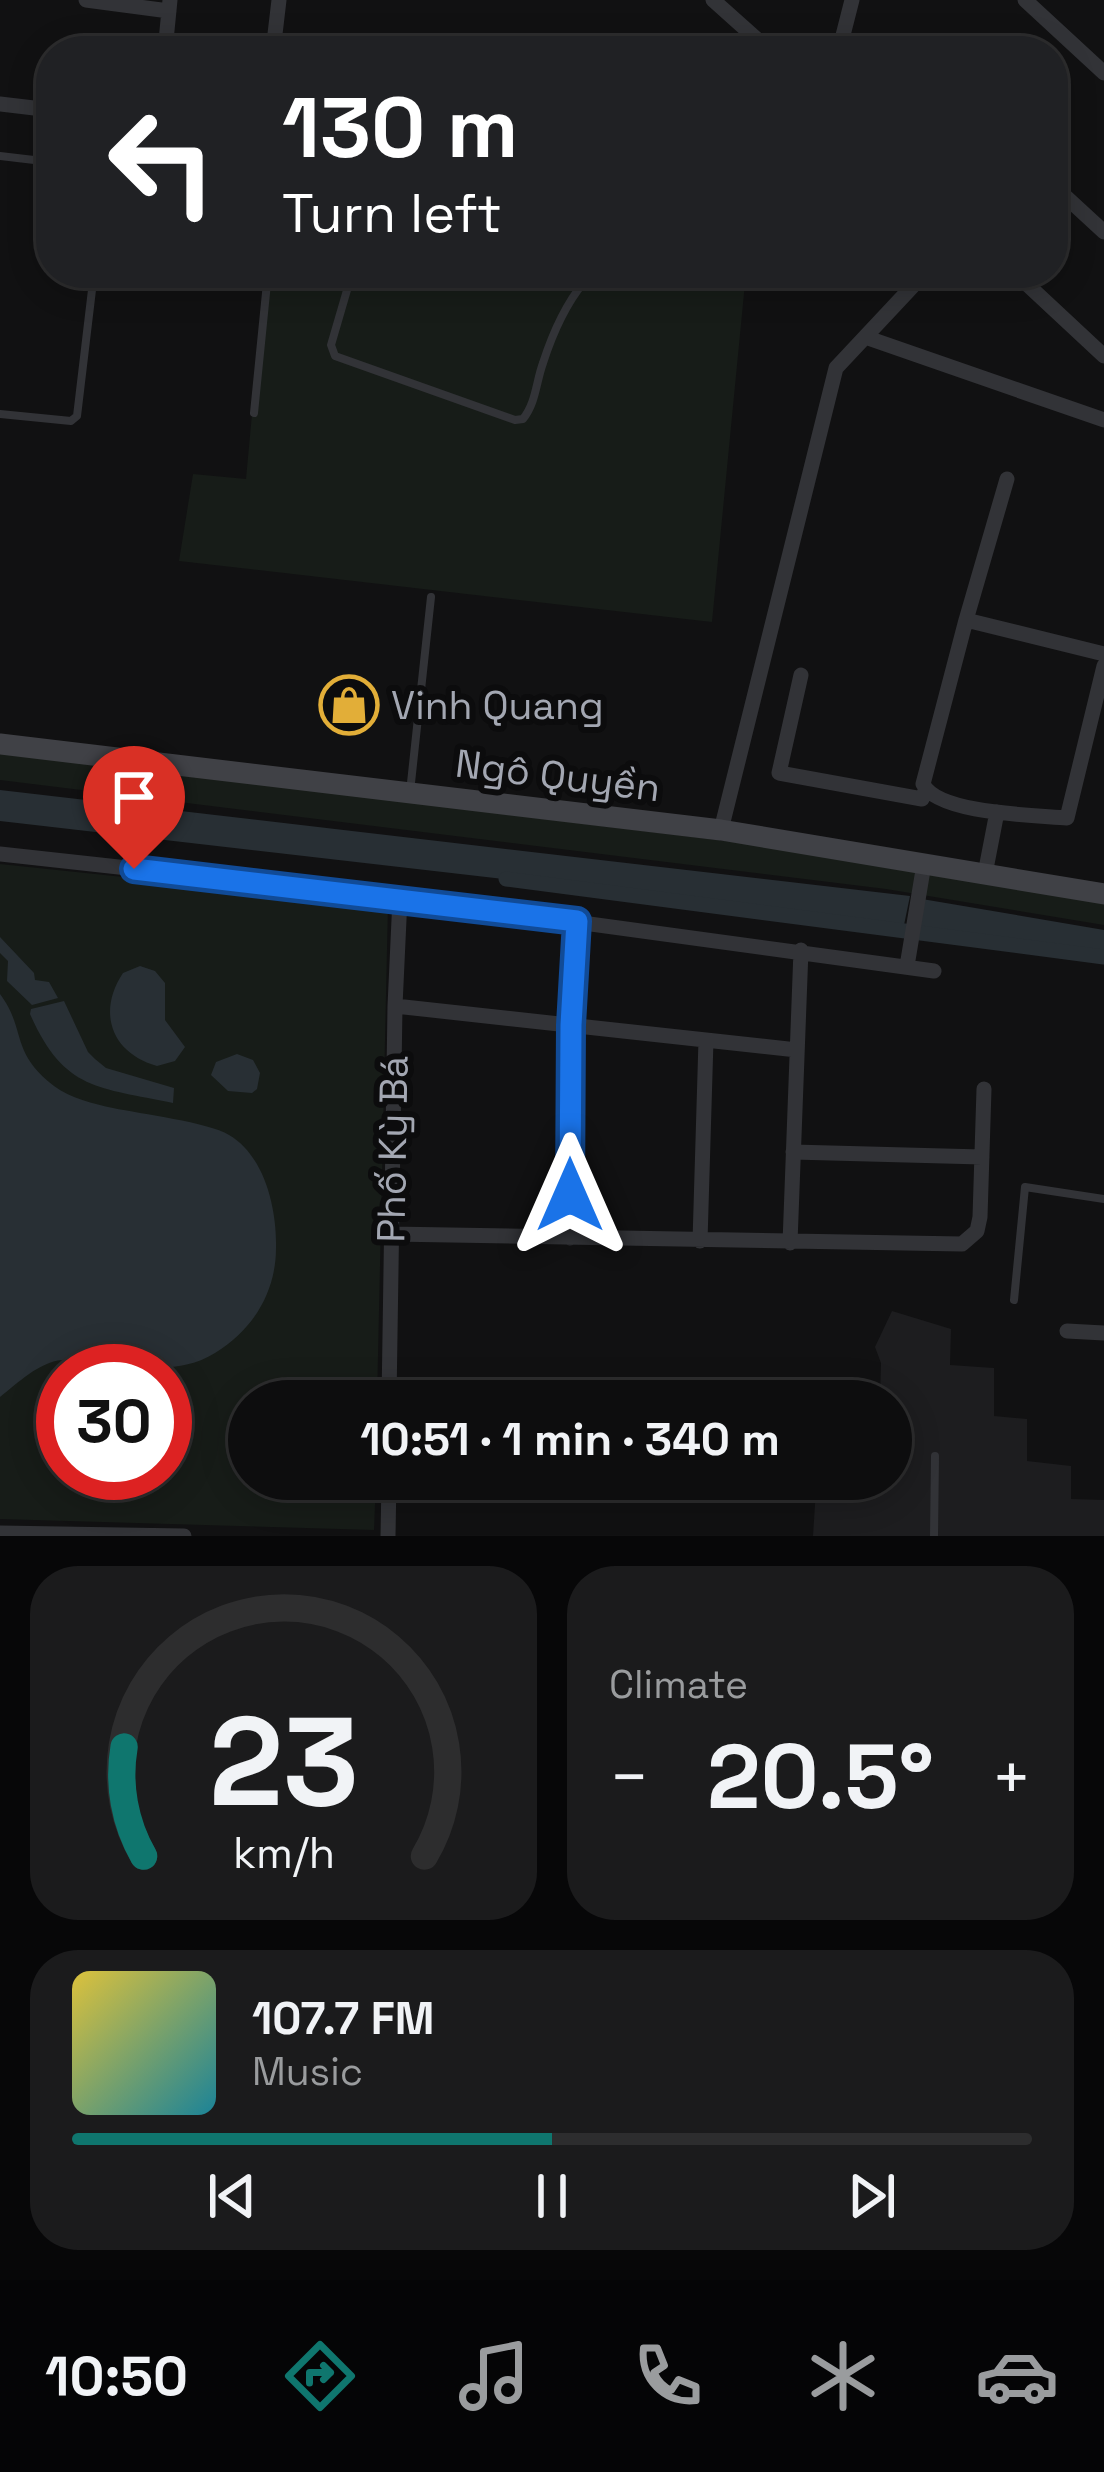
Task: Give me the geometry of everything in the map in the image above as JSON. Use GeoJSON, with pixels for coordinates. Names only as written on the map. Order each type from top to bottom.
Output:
{"type":"FeatureCollection","features":[{"type":"Feature","properties":{"kind":"street"},"geometry":{"type":"LineString","coordinates":[[86,0],[169,6],[166,36]]}},
{"type":"Feature","properties":{"kind":"street"},"geometry":{"type":"LineString","coordinates":[[275,36],[279,0]]}},
{"type":"Feature","properties":{"kind":"street"},"geometry":{"type":"LineString","coordinates":[[713,0],[753,36]]}},
{"type":"Feature","properties":{"kind":"street"},"geometry":{"type":"LineString","coordinates":[[843,36],[852,0]]}},
{"type":"Feature","properties":{"kind":"street"},"geometry":{"type":"LineString","coordinates":[[1028,1],[1101,63]]}},
{"type":"Feature","properties":{"kind":"street"},"geometry":{"type":"LineString","coordinates":[[0,104],[36,108]]}},
{"type":"Feature","properties":{"kind":"street"},"geometry":{"type":"LineString","coordinates":[[1068,199],[1104,232]]}},
{"type":"Feature","properties":{"kind":"street"},"geometry":{"type":"LineString","coordinates":[[721,830],[836,368],[911,288]]}},
{"type":"Feature","properties":{"kind":"street"},"geometry":{"type":"LineString","coordinates":[[1031,288],[1104,356]]}},
{"type":"Feature","properties":{"kind":"street"},"geometry":{"type":"LineString","coordinates":[[865,337],[1104,420]]}},
{"type":"Feature","properties":{"kind":"street"},"geometry":{"type":"LineString","coordinates":[[801,676],[779,773],[922,799],[925,772],[1007,478]]}},
{"type":"Feature","properties":{"kind":"street"},"geometry":{"type":"LineString","coordinates":[[966,620],[1104,655]]}},
{"type":"Feature","properties":{"kind":"street"},"geometry":{"type":"LineString","coordinates":[[925,791],[936,799],[997,812],[1067,818],[1104,666]]}},
{"type":"Feature","properties":{"kind":"street","name":"Ngô Quyền"},"geometry":{"type":"LineString","coordinates":[[0,744],[721,830],[1104,894]]}},
{"type":"Feature","properties":{"kind":"street"},"geometry":{"type":"LineString","coordinates":[[985,874],[997,812]]}},
{"type":"Feature","properties":{"kind":"street"},"geometry":{"type":"LineString","coordinates":[[0,854],[400,898],[934,971]]}},
{"type":"Feature","properties":{"kind":"street"},"geometry":{"type":"LineString","coordinates":[[907,966],[924,864]]}},
{"type":"Feature","properties":{"kind":"street","name":"Phố Kỳ Bá"},"geometry":{"type":"LineString","coordinates":[[389,1380],[400,898]]}},
{"type":"Feature","properties":{"kind":"street"},"geometry":{"type":"LineString","coordinates":[[570,1238],[571,1025],[577,921]]}},
{"type":"Feature","properties":{"kind":"street"},"geometry":{"type":"LineString","coordinates":[[790,1243],[801,950]]}},
{"type":"Feature","properties":{"kind":"street"},"geometry":{"type":"LineString","coordinates":[[394,1006],[797,1050]]}},
{"type":"Feature","properties":{"kind":"street"},"geometry":{"type":"LineString","coordinates":[[700,1241],[706,1040]]}},
{"type":"Feature","properties":{"kind":"street"},"geometry":{"type":"LineString","coordinates":[[391,1234],[962,1244],[977,1231],[984,1089]]}},
{"type":"Feature","properties":{"kind":"street"},"geometry":{"type":"LineString","coordinates":[[793,1152],[982,1157]]}},
{"type":"Feature","properties":{"kind":"street"},"geometry":{"type":"LineString","coordinates":[[1067,1331],[1104,1333]]}},
{"type":"Feature","properties":{"kind":"street"},"geometry":{"type":"LineString","coordinates":[[388,1536],[389,1500]]}},
{"type":"Feature","properties":{"kind":"street"},"geometry":{"type":"LineString","coordinates":[[0,1533],[184,1536]]}},
{"type":"Feature","properties":{"kind":"lane"},"geometry":{"type":"LineString","coordinates":[[0,156],[36,160]]}},
{"type":"Feature","properties":{"kind":"lane"},"geometry":{"type":"LineString","coordinates":[[0,414],[71,421],[77,416],[92,288]]}},
{"type":"Feature","properties":{"kind":"lane"},"geometry":{"type":"LineString","coordinates":[[254,413],[266,288]]}},
{"type":"Feature","properties":{"kind":"lane"},"geometry":{"type":"LineString","coordinates":[[348,288],[332,346],[335,356],[515,420],[523,419],[531,408],[543,361],[580,288]]}},
{"type":"Feature","properties":{"kind":"lane"},"geometry":{"type":"LineString","coordinates":[[410,793],[430,597]]}},
{"type":"Feature","properties":{"kind":"lane"},"geometry":{"type":"LineString","coordinates":[[1014,1300],[1025,1187],[1104,1199]]}},
{"type":"Feature","properties":{"kind":"lane"},"geometry":{"type":"LineString","coordinates":[[934,1456],[934,1536]]}},
{"type":"Feature","properties":{"kind":"shaded area"},"geometry":{"type":"Polygon","coordinates":[[[264,288],[745,288],[712,622],[179,561],[193,474],[246,479],[264,288]]]}},
{"type":"Feature","properties":{"kind":"shaded area"},"geometry":{"type":"Polygon","coordinates":[[[0,752],[822,853],[1104,901],[1104,925],[886,889],[0,780],[0,752]]]}},
{"type":"Feature","properties":{"kind":"shaded area"},"geometry":{"type":"Polygon","coordinates":[[[0,790],[910,896],[904,925],[0,821],[0,790]]]}},
{"type":"Feature","properties":{"kind":"shaded area"},"geometry":{"type":"Polygon","coordinates":[[[0,864],[388,905],[377,1380],[228,1380],[228,1500],[375,1500],[374,1530],[0,1519],[0,864]]]}},
{"type":"Feature","properties":{"kind":"shaded area"},"geometry":{"type":"Polygon","coordinates":[[[922,899],[1104,930],[1104,957],[918,933],[922,899]]]}},
{"type":"Feature","properties":{"kind":"shaded area"},"geometry":{"type":"Polygon","coordinates":[[[0,937],[34,973],[35,980],[49,982],[58,998],[32,1005],[7,981],[8,961],[0,953],[0,937]]]}},
{"type":"Feature","properties":{"kind":"shaded area"},"geometry":{"type":"Polygon","coordinates":[[[140,966],[155,971],[165,983],[165,1020],[185,1047],[175,1061],[157,1066],[141,1060],[119,1041],[110,1016],[123,973],[140,966]]]}},
{"type":"Feature","properties":{"kind":"shaded area"},"geometry":{"type":"Polygon","coordinates":[[[0,994],[30,1062],[54,1086],[98,1105],[219,1130],[241,1144],[266,1185],[276,1248],[272,1280],[260,1308],[241,1333],[215,1353],[192,1363],[192,1344],[36,1344],[36,1370],[0,1397],[0,994]]]}},
{"type":"Feature","properties":{"kind":"shaded area"},"geometry":{"type":"Polygon","coordinates":[[[64,1001],[95,1059],[106,1068],[174,1088],[173,1103],[104,1088],[70,1072],[30,1014],[31,1009],[64,1001]]]}},
{"type":"Feature","properties":{"kind":"shaded area"},"geometry":{"type":"Polygon","coordinates":[[[237,1054],[253,1060],[260,1073],[252,1093],[228,1091],[211,1075],[216,1062],[237,1054]]]}},
{"type":"Feature","properties":{"kind":"shaded area"},"geometry":{"type":"Polygon","coordinates":[[[892,1311],[951,1329],[950,1365],[994,1368],[994,1416],[1027,1419],[1027,1461],[1071,1466],[1071,1499],[1104,1500],[1104,1536],[813,1536],[815,1500],[912,1500],[912,1380],[881,1380],[875,1347],[892,1311]]]}},
{"type":"Feature","properties":{"kind":"waterway"},"geometry":{"type":"LineString","coordinates":[[506,879],[1104,957]]}},
{"type":"Feature","properties":{"kind":"place","name":"Vinh Quang"},"geometry":{"type":"Point","coordinates":[349,705]}},
{"type":"Feature","properties":{"kind":"route"},"geometry":{"type":"LineString","coordinates":[[134,869],[577,921],[570,1195]]}}]}
